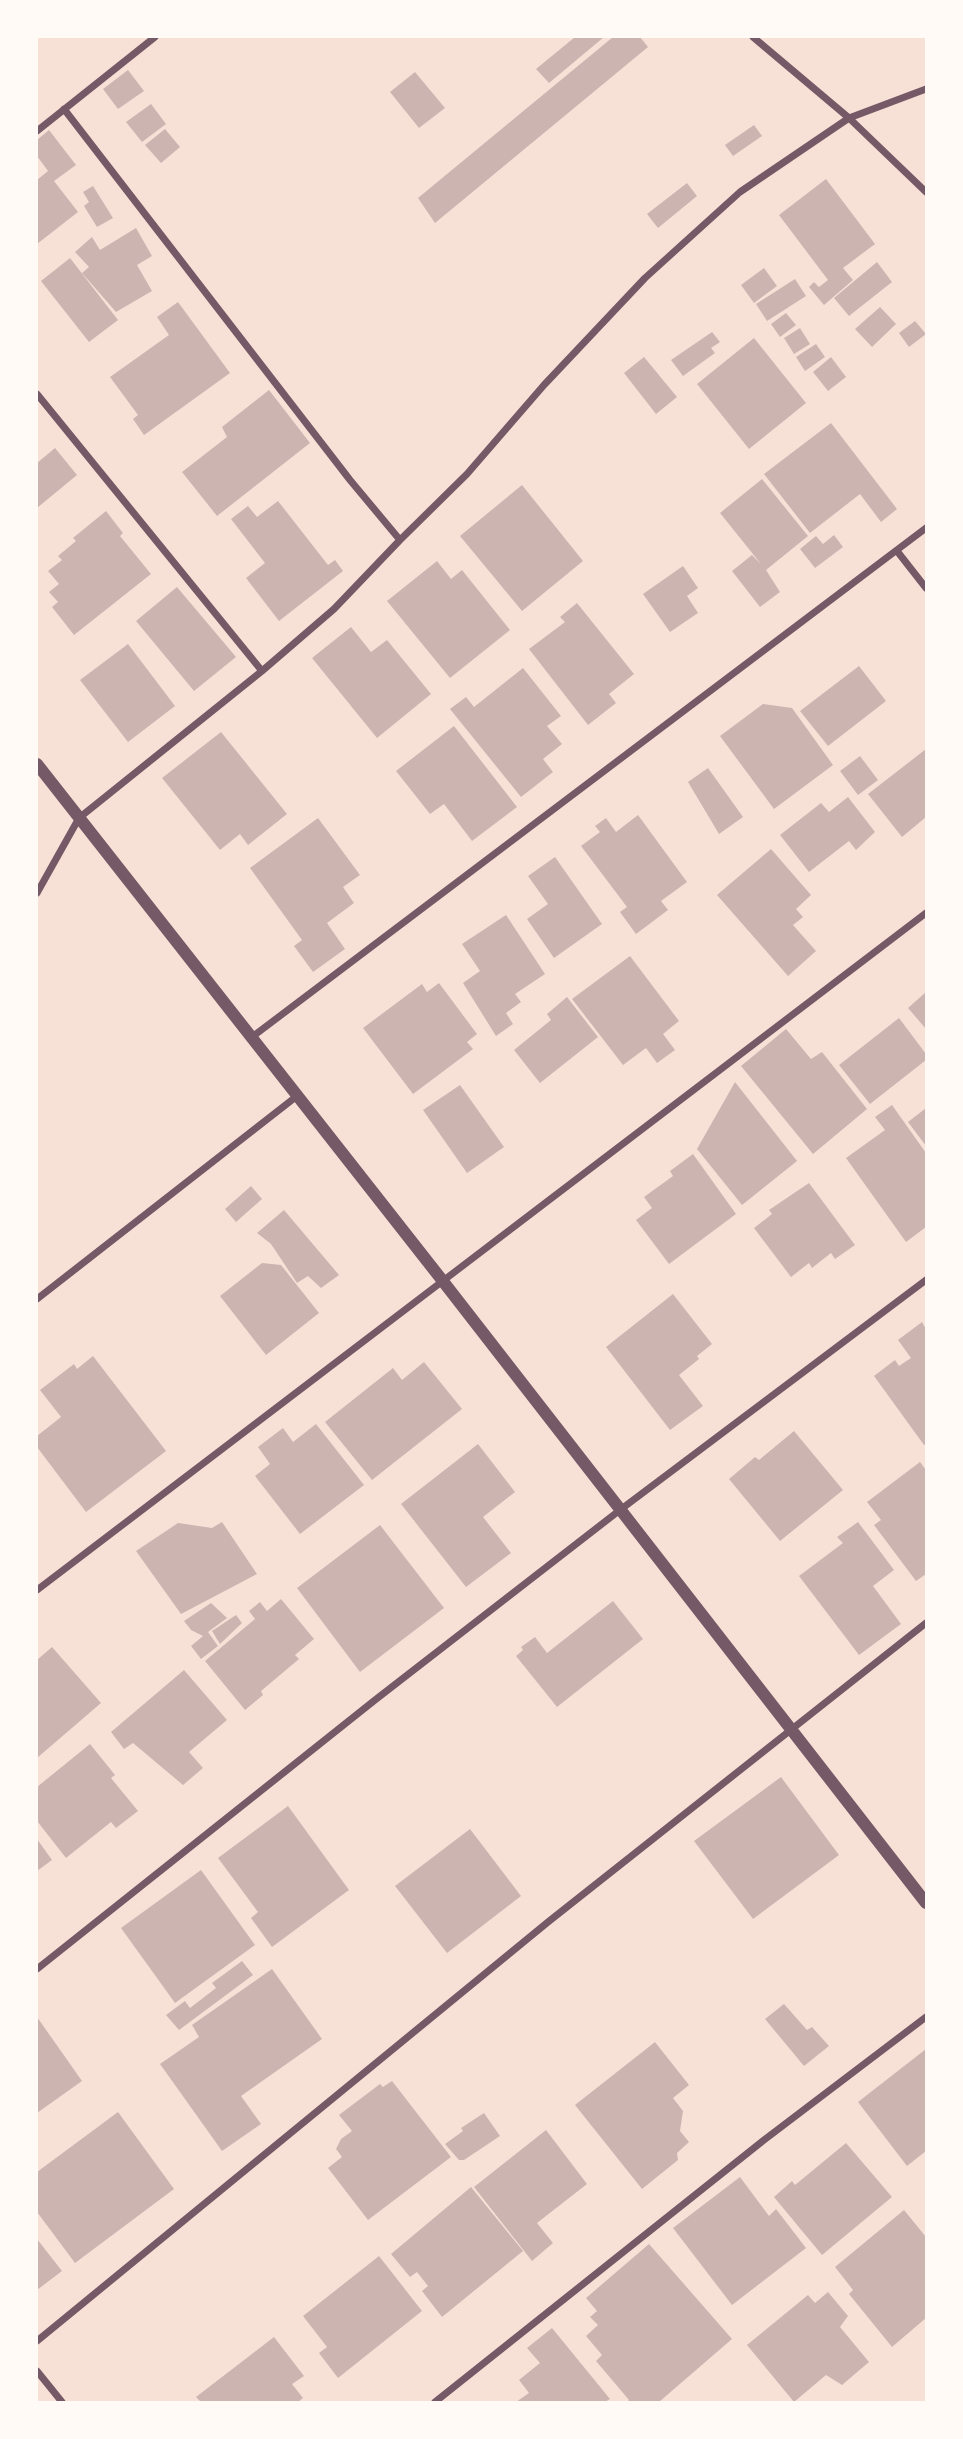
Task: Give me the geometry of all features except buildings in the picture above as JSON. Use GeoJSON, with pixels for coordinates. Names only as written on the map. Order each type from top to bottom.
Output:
{"type":"FeatureCollection","features":[{"type":"Feature","properties":{"kind":"street"},"geometry":{"type":"LineString","coordinates":[[37,131],[155,37]]}},
{"type":"Feature","properties":{"kind":"street"},"geometry":{"type":"LineString","coordinates":[[753,37],[849,118],[926,192]]}},
{"type":"Feature","properties":{"kind":"street"},"geometry":{"type":"LineString","coordinates":[[37,893],[79,818],[262,671],[334,609],[467,474],[544,385],[645,278],[740,192],[849,118],[926,89]]}},
{"type":"Feature","properties":{"kind":"street"},"geometry":{"type":"LineString","coordinates":[[64,109],[350,480],[400,540]]}},
{"type":"Feature","properties":{"kind":"street"},"geometry":{"type":"LineString","coordinates":[[37,394],[262,671]]}},
{"type":"Feature","properties":{"kind":"street"},"geometry":{"type":"LineString","coordinates":[[251,1037],[926,528]]}},
{"type":"Feature","properties":{"kind":"street"},"geometry":{"type":"LineString","coordinates":[[897,551],[926,588]]}},
{"type":"Feature","properties":{"kind":"street"},"geometry":{"type":"LineString","coordinates":[[37,764],[926,1903]]}},
{"type":"Feature","properties":{"kind":"street"},"geometry":{"type":"LineString","coordinates":[[37,1590],[926,914]]}},
{"type":"Feature","properties":{"kind":"street"},"geometry":{"type":"LineString","coordinates":[[37,1299],[298,1096]]}},
{"type":"Feature","properties":{"kind":"street"},"geometry":{"type":"LineString","coordinates":[[37,1969],[375,1700],[620,1510],[926,1280]]}},
{"type":"Feature","properties":{"kind":"street"},"geometry":{"type":"LineString","coordinates":[[37,2341],[548,1922],[926,1623]]}},
{"type":"Feature","properties":{"kind":"street"},"geometry":{"type":"LineString","coordinates":[[435,2402],[764,2140],[926,2017]]}},
{"type":"Feature","properties":{"kind":"street"},"geometry":{"type":"LineString","coordinates":[[37,2371],[62,2402]]}}]}
